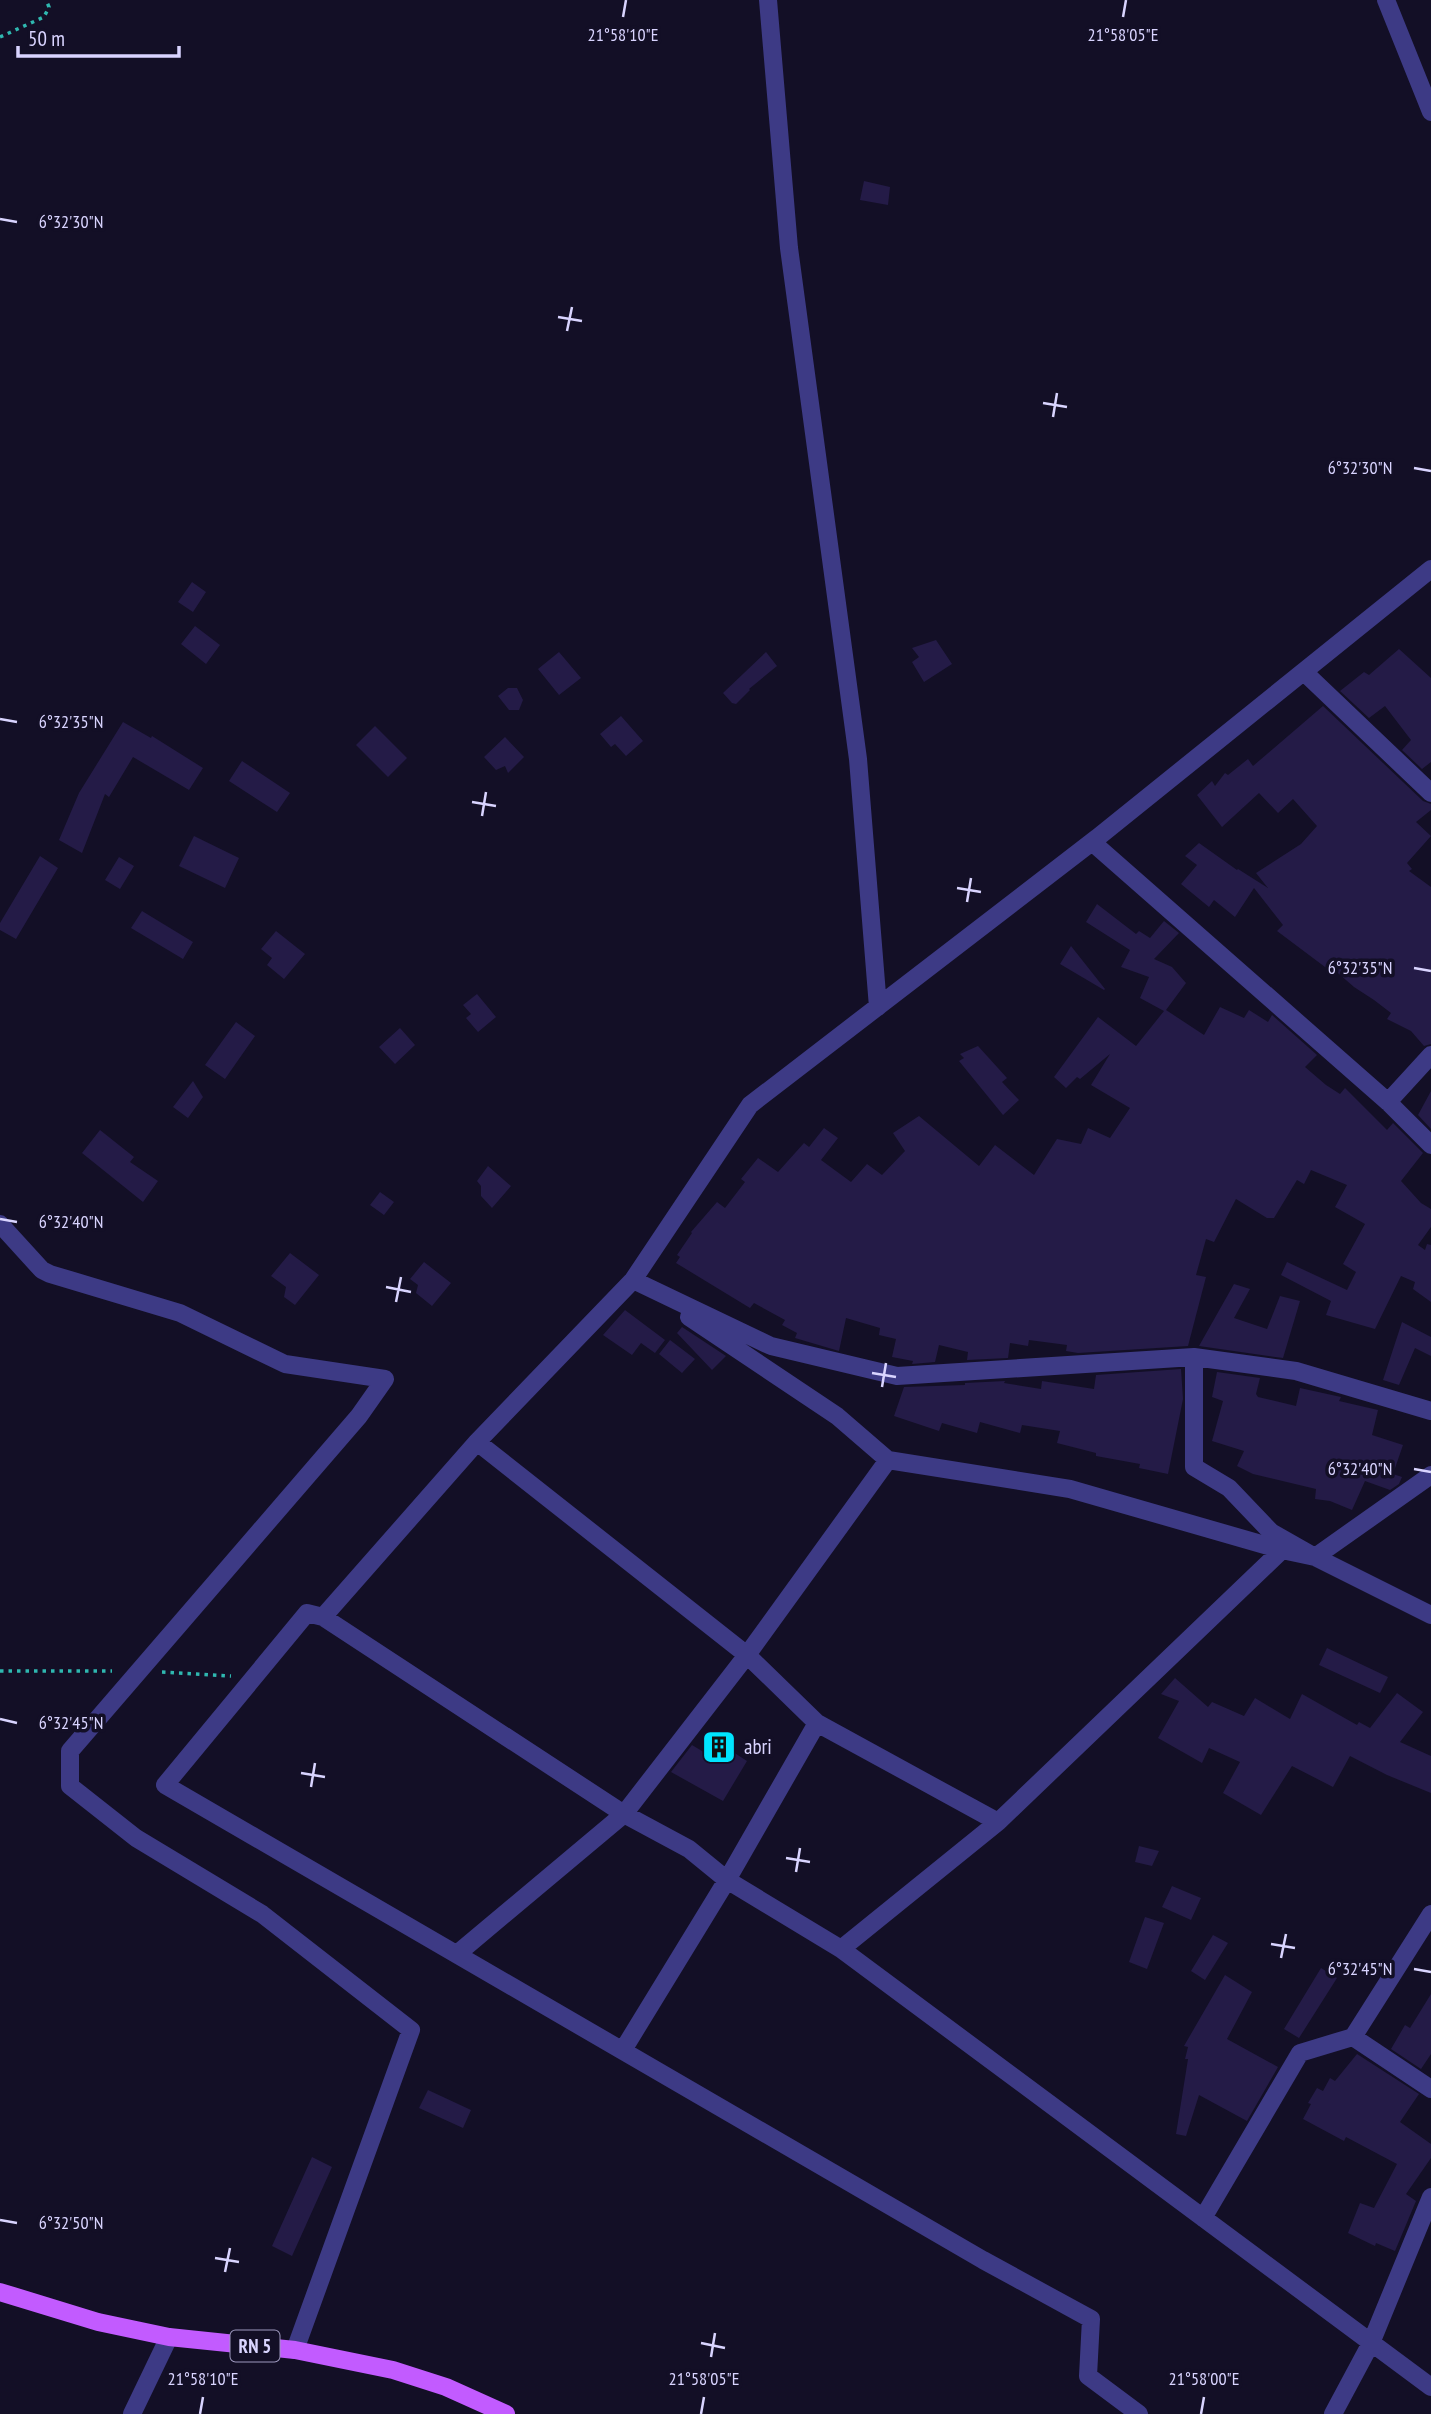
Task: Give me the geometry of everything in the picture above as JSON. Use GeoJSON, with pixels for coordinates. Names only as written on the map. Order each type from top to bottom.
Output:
{"type":"FeatureCollection","features":[{"type":"Feature","properties":{"kind":"main road","name":"RN 5"},"geometry":{"type":"LineString","coordinates":[[0,2292],[98,2322],[169,2337],[295,2350],[417,2376],[506,2414]]}},
{"type":"Feature","properties":{"kind":"street"},"geometry":{"type":"LineString","coordinates":[[768,0],[789,248],[858,760],[878,1007]]}},
{"type":"Feature","properties":{"kind":"street"},"geometry":{"type":"LineString","coordinates":[[1386,0],[1431,111]]}},
{"type":"Feature","properties":{"kind":"street"},"geometry":{"type":"LineString","coordinates":[[323,1617],[477,1443],[633,1280],[750,1105],[1092,842],[1431,569]]}},
{"type":"Feature","properties":{"kind":"street"},"geometry":{"type":"LineString","coordinates":[[1304,672],[1431,793]]}},
{"type":"Feature","properties":{"kind":"street"},"geometry":{"type":"LineString","coordinates":[[1092,842],[1388,1102],[1431,1145]]}},
{"type":"Feature","properties":{"kind":"street"},"geometry":{"type":"LineString","coordinates":[[1388,1102],[1431,1055]]}},
{"type":"Feature","properties":{"kind":"street"},"geometry":{"type":"LineString","coordinates":[[0,1224],[42,1270],[50,1274],[180,1313],[285,1364],[385,1379],[359,1416],[70,1751],[70,1786],[136,1838],[262,1914],[411,2030],[295,2350]]}},
{"type":"Feature","properties":{"kind":"street"},"geometry":{"type":"LineString","coordinates":[[633,1280],[771,1346],[897,1376],[1194,1356],[1296,1371],[1431,1411]]}},
{"type":"Feature","properties":{"kind":"street"},"geometry":{"type":"LineString","coordinates":[[633,1280],[837,1416],[888,1460],[1070,1489],[1315,1557],[1431,1475]]}},
{"type":"Feature","properties":{"kind":"street"},"geometry":{"type":"LineString","coordinates":[[1194,1356],[1194,1467],[1229,1488],[1271,1532],[1431,1615]]}},
{"type":"Feature","properties":{"kind":"street"},"geometry":{"type":"LineString","coordinates":[[477,1443],[747,1655],[817,1723],[998,1822]]}},
{"type":"Feature","properties":{"kind":"street"},"geometry":{"type":"LineString","coordinates":[[457,1954],[624,1814],[747,1655],[888,1460]]}},
{"type":"Feature","properties":{"kind":"street"},"geometry":{"type":"LineString","coordinates":[[841,1949],[998,1822],[1282,1550]]}},
{"type":"Feature","properties":{"kind":"street"},"geometry":{"type":"LineString","coordinates":[[1139,2414],[1088,2376],[1091,2319],[983,2260],[165,1785],[307,1612],[323,1617],[624,1814],[690,1849],[727,1880],[841,1949],[1431,2387]]}},
{"type":"Feature","properties":{"kind":"street"},"geometry":{"type":"LineString","coordinates":[[623,2050],[727,1880],[817,1723]]}},
{"type":"Feature","properties":{"kind":"street"},"geometry":{"type":"LineString","coordinates":[[1203,2218],[1300,2053],[1353,2037],[1431,1914]]}},
{"type":"Feature","properties":{"kind":"street"},"geometry":{"type":"LineString","coordinates":[[1353,2037],[1431,2089]]}},
{"type":"Feature","properties":{"kind":"street"},"geometry":{"type":"LineString","coordinates":[[1332,2414],[1371,2343],[1431,2197]]}},
{"type":"Feature","properties":{"kind":"street"},"geometry":{"type":"LineString","coordinates":[[132,2414],[169,2337]]}},
{"type":"Feature","properties":{"kind":"path"},"geometry":{"type":"LineString","coordinates":[[0,37],[44,17],[49,7],[47,0]]}},
{"type":"Feature","properties":{"kind":"path"},"geometry":{"type":"LineString","coordinates":[[0,1671],[139,1671],[254,1677]]}},
{"type":"Feature","properties":{"kind":"building"},"geometry":{"type":"Polygon","coordinates":[[[864,181],[890,187],[888,205],[860,200],[864,181]]]}},
{"type":"Feature","properties":{"kind":"building"},"geometry":{"type":"Polygon","coordinates":[[[192,582],[206,592],[193,612],[178,602],[192,582]]]}},
{"type":"Feature","properties":{"kind":"building"},"geometry":{"type":"Polygon","coordinates":[[[195,626],[220,645],[206,664],[181,644],[195,626]]]}},
{"type":"Feature","properties":{"kind":"building"},"geometry":{"type":"Polygon","coordinates":[[[936,640],[952,664],[924,682],[912,662],[919,657],[912,648],[936,640]]]}},
{"type":"Feature","properties":{"kind":"building"},"geometry":{"type":"Polygon","coordinates":[[[1399,649],[1431,678],[1431,762],[1422,769],[1402,750],[1411,740],[1385,706],[1369,718],[1340,691],[1364,672],[1369,675],[1399,649]]]}},
{"type":"Feature","properties":{"kind":"building"},"geometry":{"type":"Polygon","coordinates":[[[559,652],[581,678],[559,695],[538,669],[559,652]]]}},
{"type":"Feature","properties":{"kind":"building"},"geometry":{"type":"Polygon","coordinates":[[[766,652],[777,666],[749,689],[736,704],[732,703],[723,693],[766,652]]]}},
{"type":"Feature","properties":{"kind":"building"},"geometry":{"type":"Polygon","coordinates":[[[508,688],[517,688],[523,700],[519,710],[509,710],[498,696],[508,688]]]}},
{"type":"Feature","properties":{"kind":"building"},"geometry":{"type":"Polygon","coordinates":[[[1323,706],[1423,801],[1431,804],[1431,810],[1416,822],[1431,836],[1407,863],[1412,869],[1409,871],[1431,887],[1431,1044],[1424,1046],[1411,1031],[1387,1019],[1391,1013],[1331,967],[1329,970],[1277,931],[1283,925],[1254,888],[1235,917],[1214,900],[1209,907],[1181,884],[1197,865],[1185,856],[1199,843],[1268,888],[1256,873],[1301,844],[1317,826],[1293,799],[1278,813],[1259,793],[1222,827],[1197,795],[1212,781],[1215,786],[1225,773],[1228,775],[1248,759],[1253,766],[1323,706]]]}},
{"type":"Feature","properties":{"kind":"building"},"geometry":{"type":"Polygon","coordinates":[[[621,716],[643,741],[626,756],[615,744],[611,747],[600,734],[621,716]]]}},
{"type":"Feature","properties":{"kind":"building"},"geometry":{"type":"Polygon","coordinates":[[[123,722],[151,738],[152,736],[203,768],[189,790],[133,757],[109,797],[105,794],[82,853],[59,840],[79,793],[123,722]]]}},
{"type":"Feature","properties":{"kind":"building"},"geometry":{"type":"Polygon","coordinates":[[[375,726],[407,758],[388,777],[356,745],[375,726]]]}},
{"type":"Feature","properties":{"kind":"building"},"geometry":{"type":"Polygon","coordinates":[[[505,737],[524,757],[508,773],[505,766],[496,770],[484,757],[505,737]]]}},
{"type":"Feature","properties":{"kind":"building"},"geometry":{"type":"Polygon","coordinates":[[[242,761],[290,793],[277,812],[229,781],[242,761]]]}},
{"type":"Feature","properties":{"kind":"building"},"geometry":{"type":"Polygon","coordinates":[[[194,836],[239,858],[225,888],[179,866],[194,836]]]}},
{"type":"Feature","properties":{"kind":"building"},"geometry":{"type":"Polygon","coordinates":[[[40,856],[58,868],[16,939],[0,930],[0,923],[40,856]]]}},
{"type":"Feature","properties":{"kind":"building"},"geometry":{"type":"Polygon","coordinates":[[[119,857],[134,866],[120,889],[105,880],[119,857]]]}},
{"type":"Feature","properties":{"kind":"building"},"geometry":{"type":"Polygon","coordinates":[[[1097,904],[1136,934],[1139,931],[1150,938],[1164,921],[1179,933],[1154,959],[1172,967],[1186,983],[1166,1010],[1204,1035],[1220,1007],[1244,1018],[1249,1010],[1268,1022],[1272,1015],[1317,1055],[1305,1067],[1340,1094],[1345,1088],[1387,1130],[1393,1123],[1423,1153],[1401,1181],[1421,1203],[1431,1209],[1431,1227],[1418,1245],[1425,1250],[1427,1244],[1431,1245],[1431,1302],[1413,1289],[1415,1282],[1401,1276],[1375,1329],[1326,1315],[1331,1301],[1281,1275],[1287,1262],[1347,1290],[1356,1272],[1343,1264],[1365,1224],[1335,1207],[1347,1185],[1311,1170],[1304,1184],[1297,1180],[1274,1218],[1267,1218],[1236,1199],[1214,1242],[1206,1239],[1196,1275],[1206,1277],[1188,1346],[1078,1353],[1066,1351],[1067,1345],[1029,1340],[1028,1346],[1010,1343],[1008,1358],[967,1360],[968,1352],[939,1345],[935,1362],[912,1364],[913,1361],[892,1357],[896,1339],[879,1335],[880,1328],[846,1318],[839,1351],[795,1338],[797,1333],[782,1325],[785,1320],[754,1303],[750,1308],[676,1263],[680,1257],[677,1255],[691,1232],[717,1202],[725,1208],[745,1182],[741,1179],[758,1158],[778,1172],[804,1143],[809,1147],[824,1128],[838,1138],[821,1160],[851,1182],[867,1164],[882,1175],[905,1151],[893,1133],[919,1116],[979,1166],[995,1145],[1034,1175],[1057,1139],[1081,1144],[1088,1128],[1110,1138],[1130,1108],[1091,1085],[1110,1054],[1066,1088],[1054,1077],[1098,1017],[1136,1046],[1164,1011],[1140,998],[1149,977],[1121,967],[1130,950],[1086,922],[1097,904]]]}},
{"type":"Feature","properties":{"kind":"building"},"geometry":{"type":"Polygon","coordinates":[[[142,911],[193,942],[183,959],[131,928],[142,911]]]}},
{"type":"Feature","properties":{"kind":"building"},"geometry":{"type":"Polygon","coordinates":[[[276,931],[305,954],[284,979],[267,965],[272,958],[261,949],[276,931]]]}},
{"type":"Feature","properties":{"kind":"building"},"geometry":{"type":"Polygon","coordinates":[[[1071,946],[1105,989],[1104,990],[1060,964],[1071,946]]]}},
{"type":"Feature","properties":{"kind":"building"},"geometry":{"type":"Polygon","coordinates":[[[477,994],[496,1017],[478,1032],[466,1018],[471,1014],[463,1005],[477,994]]]}},
{"type":"Feature","properties":{"kind":"building"},"geometry":{"type":"Polygon","coordinates":[[[236,1022],[255,1036],[225,1079],[205,1065],[236,1022]]]}},
{"type":"Feature","properties":{"kind":"building"},"geometry":{"type":"Polygon","coordinates":[[[400,1028],[415,1045],[395,1064],[379,1047],[400,1028]]]}},
{"type":"Feature","properties":{"kind":"building"},"geometry":{"type":"Polygon","coordinates":[[[978,1046],[1007,1078],[1002,1082],[1019,1100],[1003,1115],[959,1061],[964,1058],[960,1054],[978,1046]]]}},
{"type":"Feature","properties":{"kind":"building"},"geometry":{"type":"Polygon","coordinates":[[[193,1081],[203,1097],[188,1118],[173,1107],[193,1081]]]}},
{"type":"Feature","properties":{"kind":"building"},"geometry":{"type":"Polygon","coordinates":[[[1431,1091],[1431,1129],[1418,1115],[1431,1091]]]}},
{"type":"Feature","properties":{"kind":"building"},"geometry":{"type":"Polygon","coordinates":[[[100,1130],[134,1157],[130,1162],[158,1181],[143,1202],[82,1153],[100,1130]]]}},
{"type":"Feature","properties":{"kind":"building"},"geometry":{"type":"Polygon","coordinates":[[[488,1166],[511,1186],[492,1208],[481,1196],[481,1186],[477,1181],[488,1166]]]}},
{"type":"Feature","properties":{"kind":"building"},"geometry":{"type":"Polygon","coordinates":[[[380,1192],[394,1202],[384,1215],[370,1205],[380,1192]]]}},
{"type":"Feature","properties":{"kind":"building"},"geometry":{"type":"Polygon","coordinates":[[[290,1253],[319,1275],[295,1305],[284,1297],[286,1287],[271,1276],[290,1253]]]}},
{"type":"Feature","properties":{"kind":"building"},"geometry":{"type":"Polygon","coordinates":[[[424,1262],[451,1283],[432,1306],[416,1293],[418,1285],[410,1279],[424,1262]]]}},
{"type":"Feature","properties":{"kind":"building"},"geometry":{"type":"Polygon","coordinates":[[[1234,1284],[1250,1289],[1234,1318],[1267,1329],[1280,1296],[1300,1301],[1283,1358],[1199,1346],[1234,1284]]]}},
{"type":"Feature","properties":{"kind":"building"},"geometry":{"type":"Polygon","coordinates":[[[625,1310],[665,1340],[655,1353],[641,1343],[632,1355],[603,1335],[625,1310]]]}},
{"type":"Feature","properties":{"kind":"building"},"geometry":{"type":"Polygon","coordinates":[[[1402,1322],[1431,1337],[1431,1356],[1415,1348],[1399,1385],[1383,1380],[1402,1322]]]}},
{"type":"Feature","properties":{"kind":"building"},"geometry":{"type":"Polygon","coordinates":[[[682,1327],[726,1356],[712,1370],[677,1333],[682,1327]]]}},
{"type":"Feature","properties":{"kind":"building"},"geometry":{"type":"Polygon","coordinates":[[[670,1340],[695,1359],[682,1373],[659,1354],[670,1340]]]}},
{"type":"Feature","properties":{"kind":"building"},"geometry":{"type":"Polygon","coordinates":[[[1181,1369],[1183,1399],[1168,1474],[1057,1443],[1060,1431],[1022,1425],[1020,1433],[980,1422],[977,1433],[942,1423],[939,1431],[894,1416],[904,1387],[1005,1381],[1004,1383],[1041,1389],[1042,1381],[1094,1389],[1096,1375],[1181,1369]]]}},
{"type":"Feature","properties":{"kind":"building"},"geometry":{"type":"Polygon","coordinates":[[[1217,1372],[1260,1378],[1256,1394],[1258,1397],[1296,1406],[1300,1388],[1341,1397],[1339,1401],[1378,1410],[1372,1435],[1403,1445],[1393,1474],[1402,1477],[1399,1484],[1390,1490],[1365,1481],[1352,1510],[1330,1501],[1315,1499],[1316,1489],[1253,1474],[1237,1466],[1244,1451],[1212,1441],[1223,1401],[1212,1397],[1217,1372]]]}},
{"type":"Feature","properties":{"kind":"building"},"geometry":{"type":"Polygon","coordinates":[[[1327,1648],[1388,1677],[1380,1693],[1319,1665],[1327,1648]]]}},
{"type":"Feature","properties":{"kind":"building"},"geometry":{"type":"Polygon","coordinates":[[[1175,1678],[1208,1707],[1212,1702],[1244,1716],[1255,1698],[1290,1719],[1302,1694],[1357,1725],[1359,1722],[1370,1728],[1397,1693],[1423,1712],[1400,1742],[1431,1756],[1431,1793],[1350,1756],[1333,1787],[1292,1766],[1261,1815],[1223,1793],[1240,1762],[1209,1748],[1202,1763],[1158,1738],[1179,1701],[1161,1694],[1175,1678]]]}},
{"type":"Feature","properties":{"kind":"building"},"geometry":{"type":"Polygon","coordinates":[[[716,1741],[747,1761],[723,1801],[671,1772],[692,1745],[707,1754],[716,1741]]]}},
{"type":"Feature","properties":{"kind":"building"},"geometry":{"type":"Polygon","coordinates":[[[1139,1846],[1159,1851],[1152,1866],[1135,1862],[1139,1846]]]}},
{"type":"Feature","properties":{"kind":"building"},"geometry":{"type":"Polygon","coordinates":[[[1172,1886],[1201,1898],[1191,1920],[1162,1907],[1172,1886]]]}},
{"type":"Feature","properties":{"kind":"building"},"geometry":{"type":"Polygon","coordinates":[[[1145,1917],[1164,1923],[1147,1969],[1129,1962],[1145,1917]]]}},
{"type":"Feature","properties":{"kind":"building"},"geometry":{"type":"Polygon","coordinates":[[[1213,1935],[1228,1943],[1205,1980],[1191,1971],[1213,1935]]]}},
{"type":"Feature","properties":{"kind":"building"},"geometry":{"type":"Polygon","coordinates":[[[1321,1968],[1337,1978],[1299,2038],[1284,2029],[1321,1968]]]}},
{"type":"Feature","properties":{"kind":"building"},"geometry":{"type":"Polygon","coordinates":[[[1225,1975],[1252,1992],[1227,2039],[1278,2067],[1247,2121],[1199,2095],[1186,2136],[1176,2134],[1188,2059],[1185,2059],[1188,2047],[1184,2046],[1225,1975]]]}},
{"type":"Feature","properties":{"kind":"building"},"geometry":{"type":"Polygon","coordinates":[[[1431,1994],[1431,2054],[1421,2069],[1391,2049],[1405,2025],[1410,2028],[1431,1994]]]}},
{"type":"Feature","properties":{"kind":"building"},"geometry":{"type":"Polygon","coordinates":[[[1357,2054],[1419,2094],[1400,2122],[1431,2144],[1431,2158],[1406,2194],[1416,2201],[1395,2251],[1376,2243],[1375,2246],[1348,2233],[1360,2203],[1374,2208],[1397,2164],[1346,2137],[1344,2141],[1303,2119],[1317,2088],[1323,2091],[1330,2078],[1335,2081],[1357,2054]]]}},
{"type":"Feature","properties":{"kind":"building"},"geometry":{"type":"Polygon","coordinates":[[[428,2090],[471,2110],[463,2128],[419,2108],[428,2090]]]}},
{"type":"Feature","properties":{"kind":"building"},"geometry":{"type":"Polygon","coordinates":[[[312,2157],[332,2167],[292,2256],[272,2246],[312,2157]]]}},
{"type":"Feature","properties":{"kind":"place","name":"abri"},"geometry":{"type":"Point","coordinates":[719,1747]}}]}
